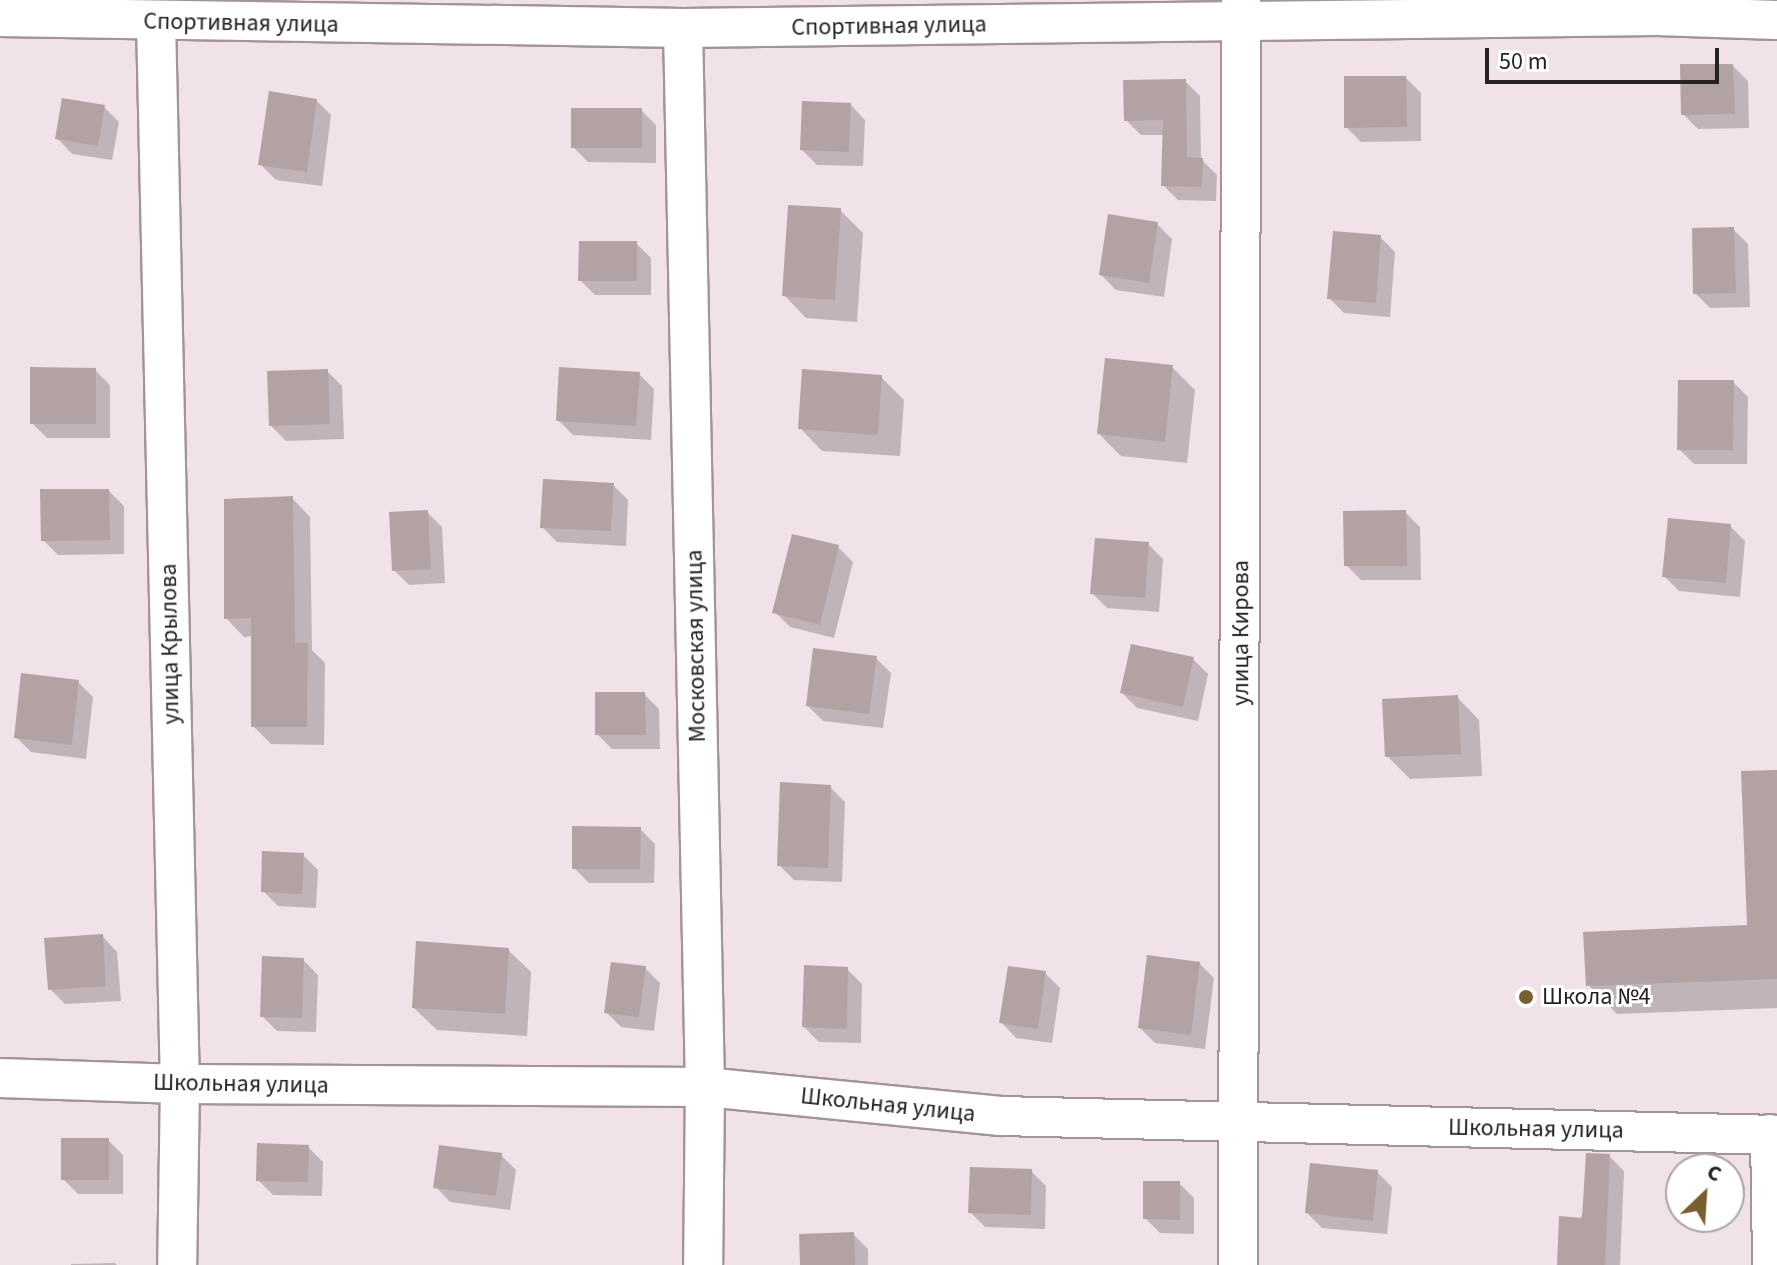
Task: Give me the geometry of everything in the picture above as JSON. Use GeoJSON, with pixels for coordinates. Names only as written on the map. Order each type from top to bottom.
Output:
{"type":"FeatureCollection","features":[{"type":"Feature","properties":{"kind":"street","name":"Спортивная улица"},"geometry":{"type":"LineString","coordinates":[[0,17],[156,22],[683,28],[1240,11],[1777,20]]}},
{"type":"Feature","properties":{"kind":"street","name":"улица Кирова"},"geometry":{"type":"LineString","coordinates":[[1238,1265],[1241,1121],[1240,11]]}},
{"type":"Feature","properties":{"kind":"street","name":"улица Крылова"},"geometry":{"type":"LineString","coordinates":[[156,22],[180,1084],[177,1265]]}},
{"type":"Feature","properties":{"kind":"street","name":"Московская улица"},"geometry":{"type":"LineString","coordinates":[[683,28],[705,1087],[703,1265]]}},
{"type":"Feature","properties":{"kind":"street","name":"Школьная улица"},"geometry":{"type":"LineString","coordinates":[[0,1078],[180,1084],[705,1087],[1000,1116],[1774,1134]]}},
{"type":"Feature","properties":{"kind":"street"},"geometry":{"type":"LineString","coordinates":[[1772,1265],[1774,1134]]}},
{"type":"Feature","properties":{"kind":"building"},"geometry":{"type":"Polygon","coordinates":[[[1680,64],[1733,64],[1735,114],[1681,115],[1680,64]]]}},
{"type":"Feature","properties":{"kind":"building"},"geometry":{"type":"Polygon","coordinates":[[[1344,76],[1406,76],[1407,127],[1344,128],[1344,76]]]}},
{"type":"Feature","properties":{"kind":"building"},"geometry":{"type":"Polygon","coordinates":[[[1186,79],[1187,157],[1203,158],[1202,187],[1161,186],[1163,120],[1124,121],[1123,80],[1186,79]]]}},
{"type":"Feature","properties":{"kind":"building"},"geometry":{"type":"Polygon","coordinates":[[[269,91],[317,99],[307,172],[258,165],[269,91]]]}},
{"type":"Feature","properties":{"kind":"building"},"geometry":{"type":"Polygon","coordinates":[[[62,98],[105,105],[98,146],[55,139],[62,98]]]}},
{"type":"Feature","properties":{"kind":"building"},"geometry":{"type":"Polygon","coordinates":[[[802,101],[851,103],[849,152],[800,150],[802,101]]]}},
{"type":"Feature","properties":{"kind":"building"},"geometry":{"type":"Polygon","coordinates":[[[571,108],[642,108],[642,148],[571,148],[571,108]]]}},
{"type":"Feature","properties":{"kind":"building"},"geometry":{"type":"Polygon","coordinates":[[[788,205],[841,208],[835,300],[782,296],[788,205]]]}},
{"type":"Feature","properties":{"kind":"building"},"geometry":{"type":"Polygon","coordinates":[[[1108,214],[1158,222],[1149,283],[1099,275],[1108,214]]]}},
{"type":"Feature","properties":{"kind":"building"},"geometry":{"type":"Polygon","coordinates":[[[1734,227],[1736,293],[1693,294],[1692,228],[1734,227]]]}},
{"type":"Feature","properties":{"kind":"building"},"geometry":{"type":"Polygon","coordinates":[[[1333,231],[1381,235],[1376,303],[1327,299],[1333,231]]]}},
{"type":"Feature","properties":{"kind":"building"},"geometry":{"type":"Polygon","coordinates":[[[579,241],[637,241],[637,281],[578,281],[579,241]]]}},
{"type":"Feature","properties":{"kind":"building"},"geometry":{"type":"Polygon","coordinates":[[[1105,358],[1173,365],[1165,442],[1097,434],[1105,358]]]}},
{"type":"Feature","properties":{"kind":"building"},"geometry":{"type":"Polygon","coordinates":[[[30,367],[96,368],[96,424],[30,424],[30,367]]]}},
{"type":"Feature","properties":{"kind":"building"},"geometry":{"type":"Polygon","coordinates":[[[559,367],[640,372],[636,426],[556,421],[559,367]]]}},
{"type":"Feature","properties":{"kind":"building"},"geometry":{"type":"Polygon","coordinates":[[[328,369],[330,424],[269,426],[267,371],[328,369]]]}},
{"type":"Feature","properties":{"kind":"building"},"geometry":{"type":"Polygon","coordinates":[[[802,369],[882,375],[878,435],[798,429],[802,369]]]}},
{"type":"Feature","properties":{"kind":"building"},"geometry":{"type":"Polygon","coordinates":[[[1678,380],[1734,380],[1733,450],[1677,450],[1678,380]]]}},
{"type":"Feature","properties":{"kind":"building"},"geometry":{"type":"Polygon","coordinates":[[[543,479],[614,483],[611,531],[540,528],[543,479]]]}},
{"type":"Feature","properties":{"kind":"building"},"geometry":{"type":"Polygon","coordinates":[[[40,489],[109,489],[110,540],[41,541],[40,489]]]}},
{"type":"Feature","properties":{"kind":"building"},"geometry":{"type":"Polygon","coordinates":[[[293,496],[295,643],[308,643],[307,727],[251,727],[251,618],[224,619],[224,499],[293,496]]]}},
{"type":"Feature","properties":{"kind":"building"},"geometry":{"type":"Polygon","coordinates":[[[428,510],[431,569],[392,571],[389,512],[428,510]]]}},
{"type":"Feature","properties":{"kind":"building"},"geometry":{"type":"Polygon","coordinates":[[[1406,510],[1407,566],[1344,566],[1343,511],[1406,510]]]}},
{"type":"Feature","properties":{"kind":"building"},"geometry":{"type":"Polygon","coordinates":[[[1668,518],[1731,524],[1726,583],[1662,577],[1668,518]]]}},
{"type":"Feature","properties":{"kind":"building"},"geometry":{"type":"Polygon","coordinates":[[[792,534],[839,545],[820,625],[772,613],[792,534]]]}},
{"type":"Feature","properties":{"kind":"building"},"geometry":{"type":"Polygon","coordinates":[[[1095,538],[1149,542],[1145,598],[1090,594],[1095,538]]]}},
{"type":"Feature","properties":{"kind":"building"},"geometry":{"type":"Polygon","coordinates":[[[1131,644],[1194,657],[1183,707],[1120,693],[1131,644]]]}},
{"type":"Feature","properties":{"kind":"building"},"geometry":{"type":"Polygon","coordinates":[[[813,648],[877,656],[869,714],[806,706],[813,648]]]}},
{"type":"Feature","properties":{"kind":"building"},"geometry":{"type":"Polygon","coordinates":[[[21,673],[79,680],[72,745],[14,738],[21,673]]]}},
{"type":"Feature","properties":{"kind":"building"},"geometry":{"type":"Polygon","coordinates":[[[595,692],[645,692],[646,735],[595,735],[595,692]]]}},
{"type":"Feature","properties":{"kind":"building"},"geometry":{"type":"Polygon","coordinates":[[[1458,695],[1461,754],[1385,757],[1382,699],[1458,695]]]}},
{"type":"Feature","properties":{"kind":"building","name":"Школа №4"},"geometry":{"type":"Polygon","coordinates":[[[1777,770],[1777,979],[1586,986],[1583,932],[1747,925],[1741,771],[1777,770]]]}},
{"type":"Feature","properties":{"kind":"building"},"geometry":{"type":"Polygon","coordinates":[[[780,782],[831,785],[828,868],[777,866],[780,782]]]}},
{"type":"Feature","properties":{"kind":"building"},"geometry":{"type":"Polygon","coordinates":[[[572,826],[641,827],[640,869],[572,869],[572,826]]]}},
{"type":"Feature","properties":{"kind":"building"},"geometry":{"type":"Polygon","coordinates":[[[262,851],[304,853],[302,894],[261,892],[262,851]]]}},
{"type":"Feature","properties":{"kind":"building"},"geometry":{"type":"Polygon","coordinates":[[[103,934],[106,986],[48,990],[44,938],[103,934]]]}},
{"type":"Feature","properties":{"kind":"building"},"geometry":{"type":"Polygon","coordinates":[[[416,941],[509,948],[505,1014],[412,1008],[416,941]]]}},
{"type":"Feature","properties":{"kind":"building"},"geometry":{"type":"Polygon","coordinates":[[[1147,955],[1200,962],[1191,1035],[1138,1028],[1147,955]]]}},
{"type":"Feature","properties":{"kind":"building"},"geometry":{"type":"Polygon","coordinates":[[[262,956],[304,958],[302,1018],[260,1017],[262,956]]]}},
{"type":"Feature","properties":{"kind":"building"},"geometry":{"type":"Polygon","coordinates":[[[611,962],[646,966],[639,1017],[604,1013],[611,962]]]}},
{"type":"Feature","properties":{"kind":"building"},"geometry":{"type":"Polygon","coordinates":[[[804,965],[848,967],[847,1029],[802,1027],[804,965]]]}},
{"type":"Feature","properties":{"kind":"building"},"geometry":{"type":"Polygon","coordinates":[[[1008,966],[1046,971],[1038,1029],[999,1023],[1008,966]]]}},
{"type":"Feature","properties":{"kind":"building"},"geometry":{"type":"Polygon","coordinates":[[[61,1138],[109,1138],[109,1180],[61,1180],[61,1138]]]}},
{"type":"Feature","properties":{"kind":"building"},"geometry":{"type":"Polygon","coordinates":[[[257,1143],[309,1145],[308,1182],[256,1181],[257,1143]]]}},
{"type":"Feature","properties":{"kind":"building"},"geometry":{"type":"Polygon","coordinates":[[[439,1145],[502,1153],[496,1196],[433,1188],[439,1145]]]}},
{"type":"Feature","properties":{"kind":"building"},"geometry":{"type":"Polygon","coordinates":[[[1586,1153],[1610,1154],[1605,1265],[1557,1265],[1559,1216],[1582,1218],[1586,1153]]]}},
{"type":"Feature","properties":{"kind":"building"},"geometry":{"type":"Polygon","coordinates":[[[1310,1163],[1378,1170],[1373,1221],[1305,1213],[1310,1163]]]}},
{"type":"Feature","properties":{"kind":"building"},"geometry":{"type":"Polygon","coordinates":[[[970,1167],[1032,1169],[1031,1215],[968,1213],[970,1167]]]}},
{"type":"Feature","properties":{"kind":"building"},"geometry":{"type":"Polygon","coordinates":[[[1143,1181],[1180,1181],[1180,1220],[1143,1219],[1143,1181]]]}},
{"type":"Feature","properties":{"kind":"building"},"geometry":{"type":"Polygon","coordinates":[[[854,1232],[855,1265],[800,1265],[799,1234],[854,1232]]]}},
{"type":"Feature","properties":{"kind":"place","name":"Школа №4"},"geometry":{"type":"Point","coordinates":[1526,997]}}]}
